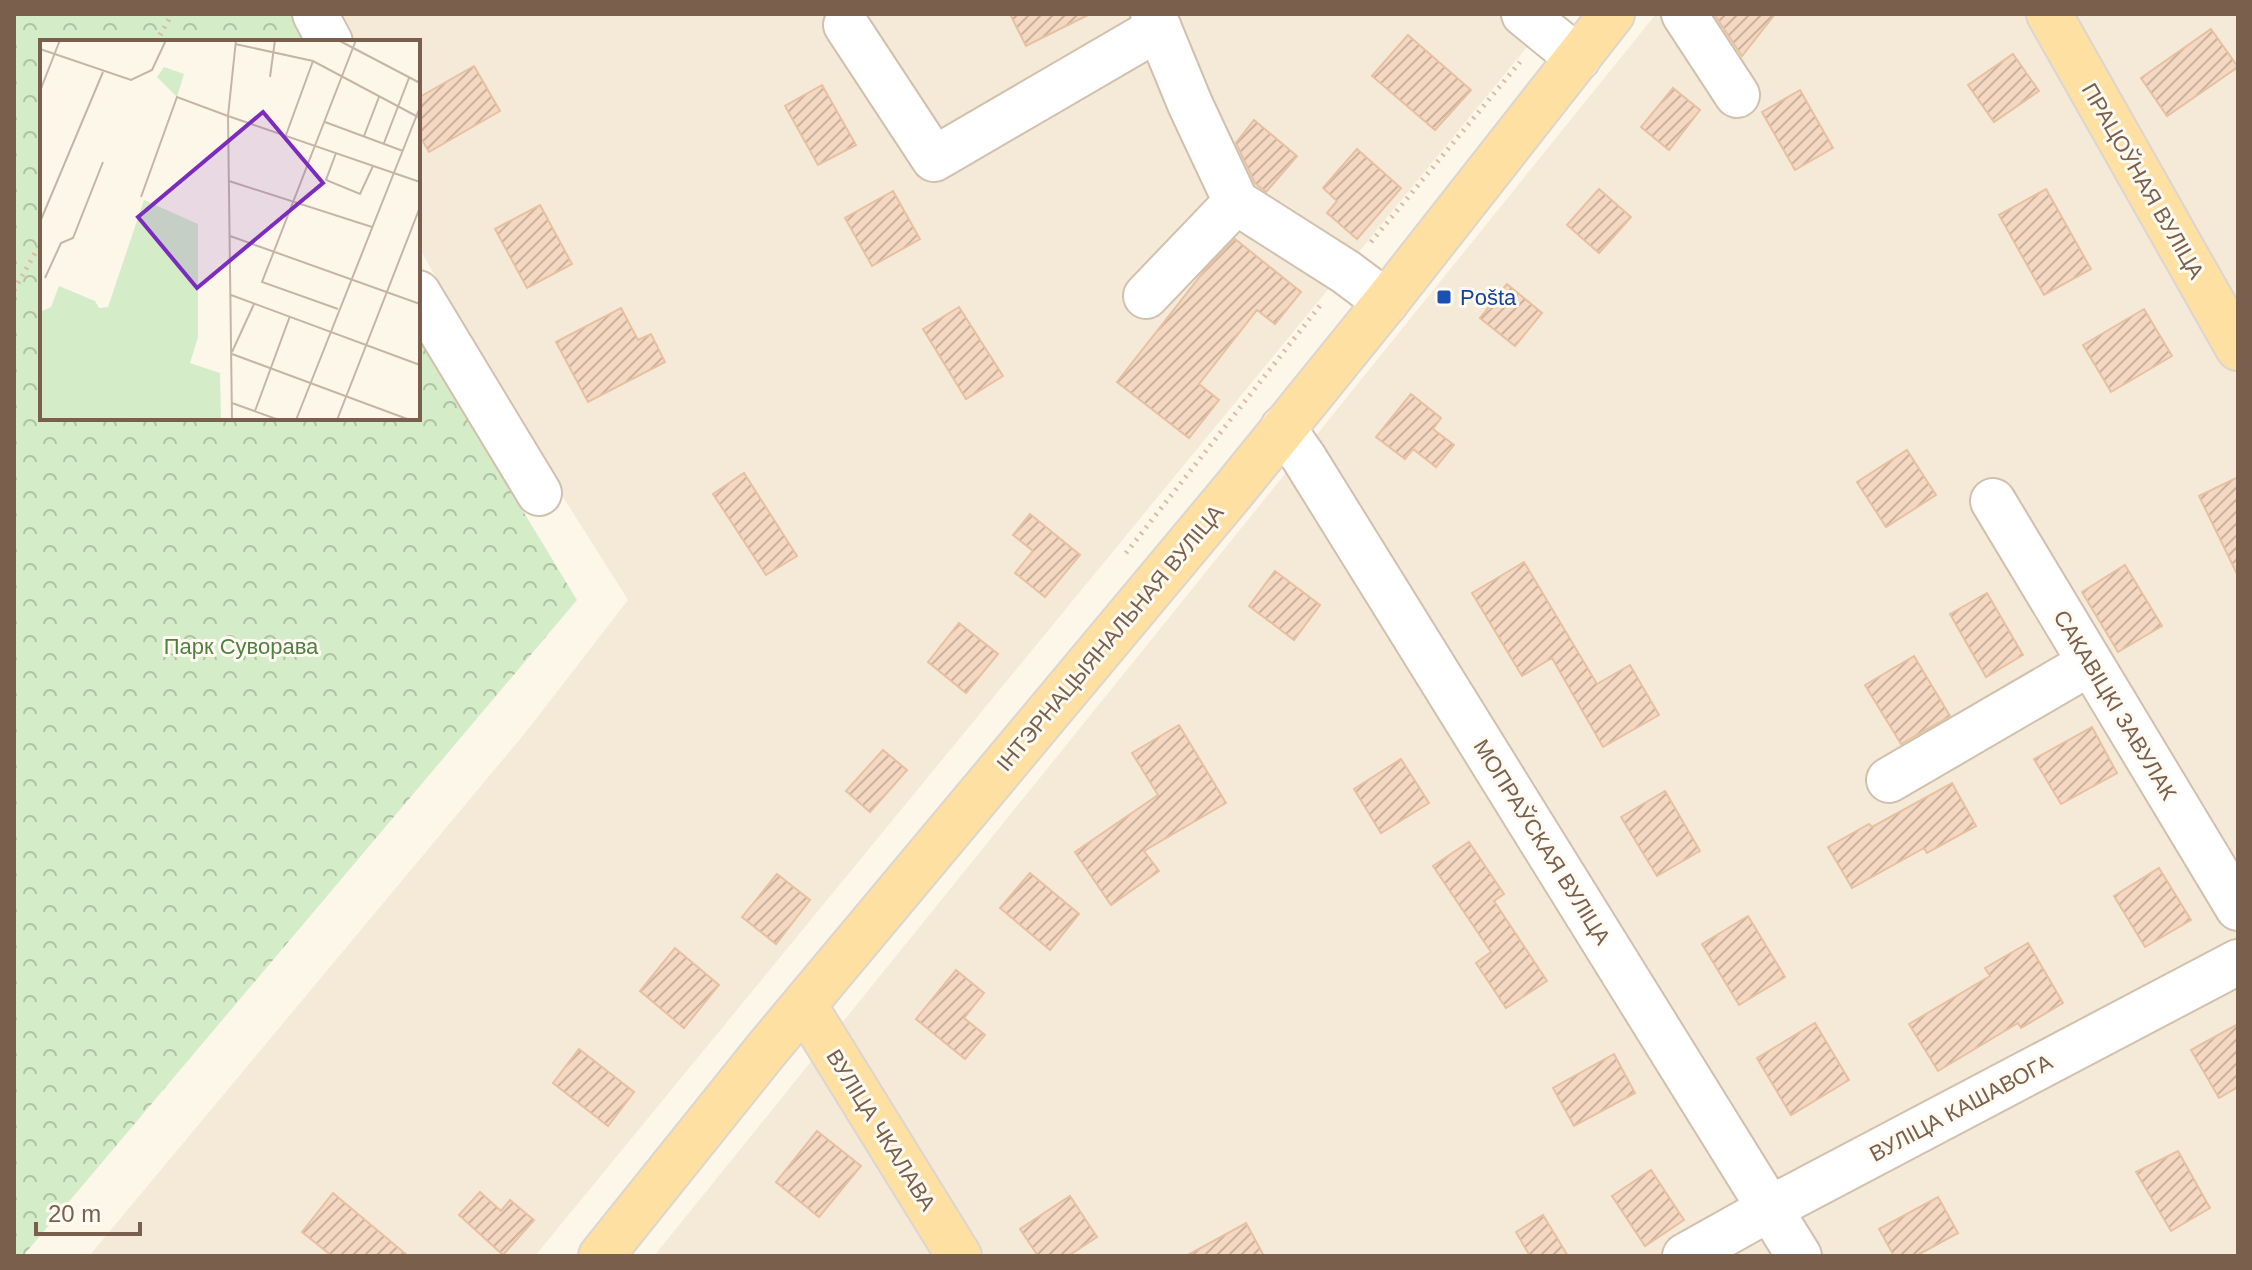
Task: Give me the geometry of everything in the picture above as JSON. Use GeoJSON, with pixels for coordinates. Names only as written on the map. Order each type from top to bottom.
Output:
{"type":"FeatureCollection","features":[{"type":"Feature","properties":{"kind":"main road","name":"ІНТЭРНАЦЫЯНАЛЬНАЯ ВУЛІЦА"},"geometry":{"type":"LineString","coordinates":[[601,1256],[804,1005],[1386,302],[1612,14]]}},
{"type":"Feature","properties":{"kind":"main road","name":"ПРАЦОЎНАЯ ВУЛІЦА"},"geometry":{"type":"LineString","coordinates":[[2049,14],[2238,348]]}},
{"type":"Feature","properties":{"kind":"main road","name":"ВУЛІЦА ЧКАЛАВА"},"geometry":{"type":"LineString","coordinates":[[804,1005],[959,1256]]}},
{"type":"Feature","properties":{"kind":"street"},"geometry":{"type":"LineString","coordinates":[[315,14],[329,40]]}},
{"type":"Feature","properties":{"kind":"street"},"geometry":{"type":"LineString","coordinates":[[1524,14],[1578,58]]}},
{"type":"Feature","properties":{"kind":"street"},"geometry":{"type":"LineString","coordinates":[[1684,14],[1737,95]]}},
{"type":"Feature","properties":{"kind":"street"},"geometry":{"type":"LineString","coordinates":[[846,25],[934,159],[1156,21],[1190,104],[1236,202],[1346,272],[1386,302]]}},
{"type":"Feature","properties":{"kind":"street"},"geometry":{"type":"LineString","coordinates":[[1146,296],[1236,202]]}},
{"type":"Feature","properties":{"kind":"street"},"geometry":{"type":"LineString","coordinates":[[420,296],[539,493]]}},
{"type":"Feature","properties":{"kind":"street","name":"МОПРАЎСКАЯ ВУЛІЦА"},"geometry":{"type":"LineString","coordinates":[[1283,428],[1313,471],[1799,1256]]}},
{"type":"Feature","properties":{"kind":"street","name":"САКАВІЦКІ ЗАВУЛАК"},"geometry":{"type":"LineString","coordinates":[[1993,501],[2238,908]]}},
{"type":"Feature","properties":{"kind":"street"},"geometry":{"type":"LineString","coordinates":[[1889,780],[2090,663]]}},
{"type":"Feature","properties":{"kind":"street","name":"ВУЛІЦА КАШАВОГА"},"geometry":{"type":"LineString","coordinates":[[1685,1256],[2238,962]]}},
{"type":"Feature","properties":{"kind":"path"},"geometry":{"type":"LineString","coordinates":[[157,40],[172,14]]}},
{"type":"Feature","properties":{"kind":"path"},"geometry":{"type":"LineString","coordinates":[[14,290],[40,244]]}},
{"type":"Feature","properties":{"kind":"shaded area"},"geometry":{"type":"Polygon","coordinates":[[[340,14],[1554,14],[535,1256],[89,1256],[525,733],[628,600],[558,489],[420,249],[420,40],[354,40],[340,14]]]}},
{"type":"Feature","properties":{"kind":"shaded area"},"geometry":{"type":"Polygon","coordinates":[[[1656,14],[2238,14],[2238,1256],[654,1256],[1656,14]]]}},
{"type":"Feature","properties":{"kind":"green space","name":"Парк Суворава"},"geometry":{"type":"Polygon","coordinates":[[[14,14],[294,14],[308,40],[40,40],[40,420],[420,420],[420,341],[577,600],[23,1256],[14,1256],[14,14]]]}},
{"type":"Feature","properties":{"kind":"building"},"geometry":{"type":"Polygon","coordinates":[[[1010,14],[1090,14],[1026,46],[1010,14]]]}},
{"type":"Feature","properties":{"kind":"building"},"geometry":{"type":"Polygon","coordinates":[[[1714,14],[1775,14],[1742,56],[1714,14]]]}},
{"type":"Feature","properties":{"kind":"building"},"geometry":{"type":"Polygon","coordinates":[[[2211,29],[2238,67],[2167,116],[2141,78],[2211,29]]]}},
{"type":"Feature","properties":{"kind":"building"},"geometry":{"type":"Polygon","coordinates":[[[1408,35],[1471,90],[1435,130],[1372,76],[1408,35]]]}},
{"type":"Feature","properties":{"kind":"building"},"geometry":{"type":"Polygon","coordinates":[[[2013,54],[2039,91],[1994,122],[1968,85],[2013,54]]]}},
{"type":"Feature","properties":{"kind":"building"},"geometry":{"type":"Polygon","coordinates":[[[474,66],[500,111],[429,152],[420,136],[420,97],[474,66]]]}},
{"type":"Feature","properties":{"kind":"building"},"geometry":{"type":"Polygon","coordinates":[[[822,85],[856,145],[818,165],[785,106],[822,85]]]}},
{"type":"Feature","properties":{"kind":"building"},"geometry":{"type":"Polygon","coordinates":[[[1673,88],[1700,110],[1669,150],[1641,127],[1673,88]]]}},
{"type":"Feature","properties":{"kind":"building"},"geometry":{"type":"Polygon","coordinates":[[[1800,90],[1833,148],[1795,170],[1762,112],[1800,90]]]}},
{"type":"Feature","properties":{"kind":"building"},"geometry":{"type":"Polygon","coordinates":[[[1254,120],[1297,156],[1266,192],[1255,183],[1236,143],[1254,120]]]}},
{"type":"Feature","properties":{"kind":"building"},"geometry":{"type":"Polygon","coordinates":[[[1357,149],[1401,188],[1357,239],[1327,213],[1337,201],[1323,188],[1357,149]]]}},
{"type":"Feature","properties":{"kind":"building"},"geometry":{"type":"Polygon","coordinates":[[[1599,189],[1631,217],[1599,253],[1567,225],[1599,189]]]}},
{"type":"Feature","properties":{"kind":"building"},"geometry":{"type":"Polygon","coordinates":[[[2046,189],[2091,269],[2044,295],[1999,215],[2046,189]]]}},
{"type":"Feature","properties":{"kind":"building"},"geometry":{"type":"Polygon","coordinates":[[[893,191],[920,239],[872,266],[845,218],[893,191]]]}},
{"type":"Feature","properties":{"kind":"building"},"geometry":{"type":"Polygon","coordinates":[[[540,205],[572,264],[527,288],[495,229],[540,205]]]}},
{"type":"Feature","properties":{"kind":"building"},"geometry":{"type":"Polygon","coordinates":[[[1235,239],[1301,292],[1275,324],[1257,310],[1199,384],[1219,400],[1189,438],[1117,382],[1205,270],[1235,239]]]}},
{"type":"Feature","properties":{"kind":"building"},"geometry":{"type":"Polygon","coordinates":[[[1507,284],[1542,313],[1515,346],[1480,318],[1507,284]]]}},
{"type":"Feature","properties":{"kind":"building"},"geometry":{"type":"Polygon","coordinates":[[[959,307],[1003,376],[966,399],[923,329],[959,307]]]}},
{"type":"Feature","properties":{"kind":"building"},"geometry":{"type":"Polygon","coordinates":[[[621,308],[638,340],[651,334],[665,362],[588,402],[556,342],[621,308]]]}},
{"type":"Feature","properties":{"kind":"building"},"geometry":{"type":"Polygon","coordinates":[[[2144,309],[2172,356],[2111,392],[2083,345],[2144,309]]]}},
{"type":"Feature","properties":{"kind":"building"},"geometry":{"type":"Polygon","coordinates":[[[1411,394],[1441,418],[1433,429],[1454,445],[1436,467],[1413,449],[1405,459],[1376,437],[1411,394]]]}},
{"type":"Feature","properties":{"kind":"building"},"geometry":{"type":"Polygon","coordinates":[[[1907,450],[1936,495],[1886,527],[1857,482],[1907,450]]]}},
{"type":"Feature","properties":{"kind":"building"},"geometry":{"type":"Polygon","coordinates":[[[744,473],[797,556],[766,575],[713,494],[744,473]]]}},
{"type":"Feature","properties":{"kind":"building"},"geometry":{"type":"Polygon","coordinates":[[[2238,477],[2238,576],[2199,496],[2238,477]]]}},
{"type":"Feature","properties":{"kind":"building"},"geometry":{"type":"Polygon","coordinates":[[[1030,514],[1080,555],[1045,597],[1015,573],[1033,551],[1013,535],[1030,514]]]}},
{"type":"Feature","properties":{"kind":"building"},"geometry":{"type":"Polygon","coordinates":[[[1524,562],[1597,684],[1630,665],[1659,715],[1603,747],[1552,658],[1522,676],[1472,593],[1524,562]]]}},
{"type":"Feature","properties":{"kind":"building"},"geometry":{"type":"Polygon","coordinates":[[[2125,565],[2162,626],[2118,652],[2082,592],[2125,565]]]}},
{"type":"Feature","properties":{"kind":"building"},"geometry":{"type":"Polygon","coordinates":[[[1275,571],[1320,605],[1294,640],[1249,606],[1275,571]]]}},
{"type":"Feature","properties":{"kind":"building"},"geometry":{"type":"Polygon","coordinates":[[[1987,593],[2023,655],[1986,677],[1950,614],[1987,593]]]}},
{"type":"Feature","properties":{"kind":"building"},"geometry":{"type":"Polygon","coordinates":[[[959,623],[998,654],[966,693],[928,662],[959,623]]]}},
{"type":"Feature","properties":{"kind":"building"},"geometry":{"type":"Polygon","coordinates":[[[1914,656],[1950,716],[1901,744],[1865,685],[1914,656]]]}},
{"type":"Feature","properties":{"kind":"building"},"geometry":{"type":"Polygon","coordinates":[[[1179,725],[1226,803],[1144,851],[1159,871],[1111,905],[1075,852],[1158,795],[1132,753],[1179,725]]]}},
{"type":"Feature","properties":{"kind":"building"},"geometry":{"type":"Polygon","coordinates":[[[2092,727],[2117,773],[2061,804],[2034,759],[2092,727]]]}},
{"type":"Feature","properties":{"kind":"building"},"geometry":{"type":"Polygon","coordinates":[[[883,750],[907,770],[870,812],[846,791],[883,750]]]}},
{"type":"Feature","properties":{"kind":"building"},"geometry":{"type":"Polygon","coordinates":[[[1401,759],[1429,803],[1381,833],[1354,789],[1401,759]]]}},
{"type":"Feature","properties":{"kind":"building"},"geometry":{"type":"Polygon","coordinates":[[[1952,783],[1976,826],[1927,853],[1924,848],[1852,888],[1828,847],[1869,824],[1872,827],[1952,783]]]}},
{"type":"Feature","properties":{"kind":"building"},"geometry":{"type":"Polygon","coordinates":[[[1665,791],[1700,851],[1657,876],[1621,817],[1665,791]]]}},
{"type":"Feature","properties":{"kind":"building"},"geometry":{"type":"Polygon","coordinates":[[[1469,842],[1504,894],[1494,901],[1547,981],[1506,1008],[1476,963],[1491,952],[1433,866],[1469,842]]]}},
{"type":"Feature","properties":{"kind":"building"},"geometry":{"type":"Polygon","coordinates":[[[2159,868],[2191,920],[2145,947],[2114,896],[2159,868]]]}},
{"type":"Feature","properties":{"kind":"building"},"geometry":{"type":"Polygon","coordinates":[[[1030,873],[1079,914],[1050,950],[1000,908],[1030,873]]]}},
{"type":"Feature","properties":{"kind":"building"},"geometry":{"type":"Polygon","coordinates":[[[777,874],[810,900],[776,944],[742,917],[777,874]]]}},
{"type":"Feature","properties":{"kind":"building"},"geometry":{"type":"Polygon","coordinates":[[[1748,916],[1785,977],[1739,1005],[1702,944],[1748,916]]]}},
{"type":"Feature","properties":{"kind":"building"},"geometry":{"type":"Polygon","coordinates":[[[2028,943],[2063,1003],[2021,1028],[2018,1023],[1938,1071],[1909,1024],[1990,976],[1985,968],[2028,943]]]}},
{"type":"Feature","properties":{"kind":"building"},"geometry":{"type":"Polygon","coordinates":[[[675,948],[719,985],[684,1028],[640,991],[675,948]]]}},
{"type":"Feature","properties":{"kind":"building"},"geometry":{"type":"Polygon","coordinates":[[[956,970],[984,993],[964,1018],[985,1035],[965,1059],[916,1019],[956,970]]]}},
{"type":"Feature","properties":{"kind":"building"},"geometry":{"type":"Polygon","coordinates":[[[1815,1023],[1849,1080],[1791,1115],[1757,1058],[1815,1023]]]}},
{"type":"Feature","properties":{"kind":"building"},"geometry":{"type":"Polygon","coordinates":[[[2238,1024],[2238,1087],[2219,1098],[2191,1050],[2238,1024]]]}},
{"type":"Feature","properties":{"kind":"building"},"geometry":{"type":"Polygon","coordinates":[[[579,1049],[634,1092],[608,1126],[553,1083],[579,1049]]]}},
{"type":"Feature","properties":{"kind":"building"},"geometry":{"type":"Polygon","coordinates":[[[1614,1054],[1635,1093],[1574,1126],[1553,1088],[1614,1054]]]}},
{"type":"Feature","properties":{"kind":"building"},"geometry":{"type":"Polygon","coordinates":[[[817,1131],[861,1166],[819,1217],[776,1182],[817,1131]]]}},
{"type":"Feature","properties":{"kind":"building"},"geometry":{"type":"Polygon","coordinates":[[[2178,1151],[2210,1208],[2171,1231],[2136,1172],[2178,1151]]]}},
{"type":"Feature","properties":{"kind":"building"},"geometry":{"type":"Polygon","coordinates":[[[1651,1170],[1684,1220],[1645,1246],[1612,1196],[1651,1170]]]}},
{"type":"Feature","properties":{"kind":"building"},"geometry":{"type":"Polygon","coordinates":[[[480,1192],[501,1211],[510,1200],[534,1220],[503,1255],[459,1215],[480,1192]]]}},
{"type":"Feature","properties":{"kind":"building"},"geometry":{"type":"Polygon","coordinates":[[[333,1193],[408,1256],[332,1256],[302,1232],[333,1193]]]}},
{"type":"Feature","properties":{"kind":"building"},"geometry":{"type":"Polygon","coordinates":[[[1070,1196],[1097,1237],[1068,1256],[1038,1256],[1020,1229],[1070,1196]]]}},
{"type":"Feature","properties":{"kind":"building"},"geometry":{"type":"Polygon","coordinates":[[[1938,1197],[1958,1233],[1916,1256],[1894,1256],[1879,1229],[1938,1197]]]}},
{"type":"Feature","properties":{"kind":"building"},"geometry":{"type":"Polygon","coordinates":[[[1543,1215],[1568,1256],[1530,1256],[1516,1232],[1543,1215]]]}},
{"type":"Feature","properties":{"kind":"building"},"geometry":{"type":"Polygon","coordinates":[[[1246,1223],[1264,1256],[1186,1256],[1246,1223]]]}},
{"type":"Feature","properties":{"kind":"place","name":"Pošta"},"geometry":{"type":"Point","coordinates":[1444,297]}}]}
